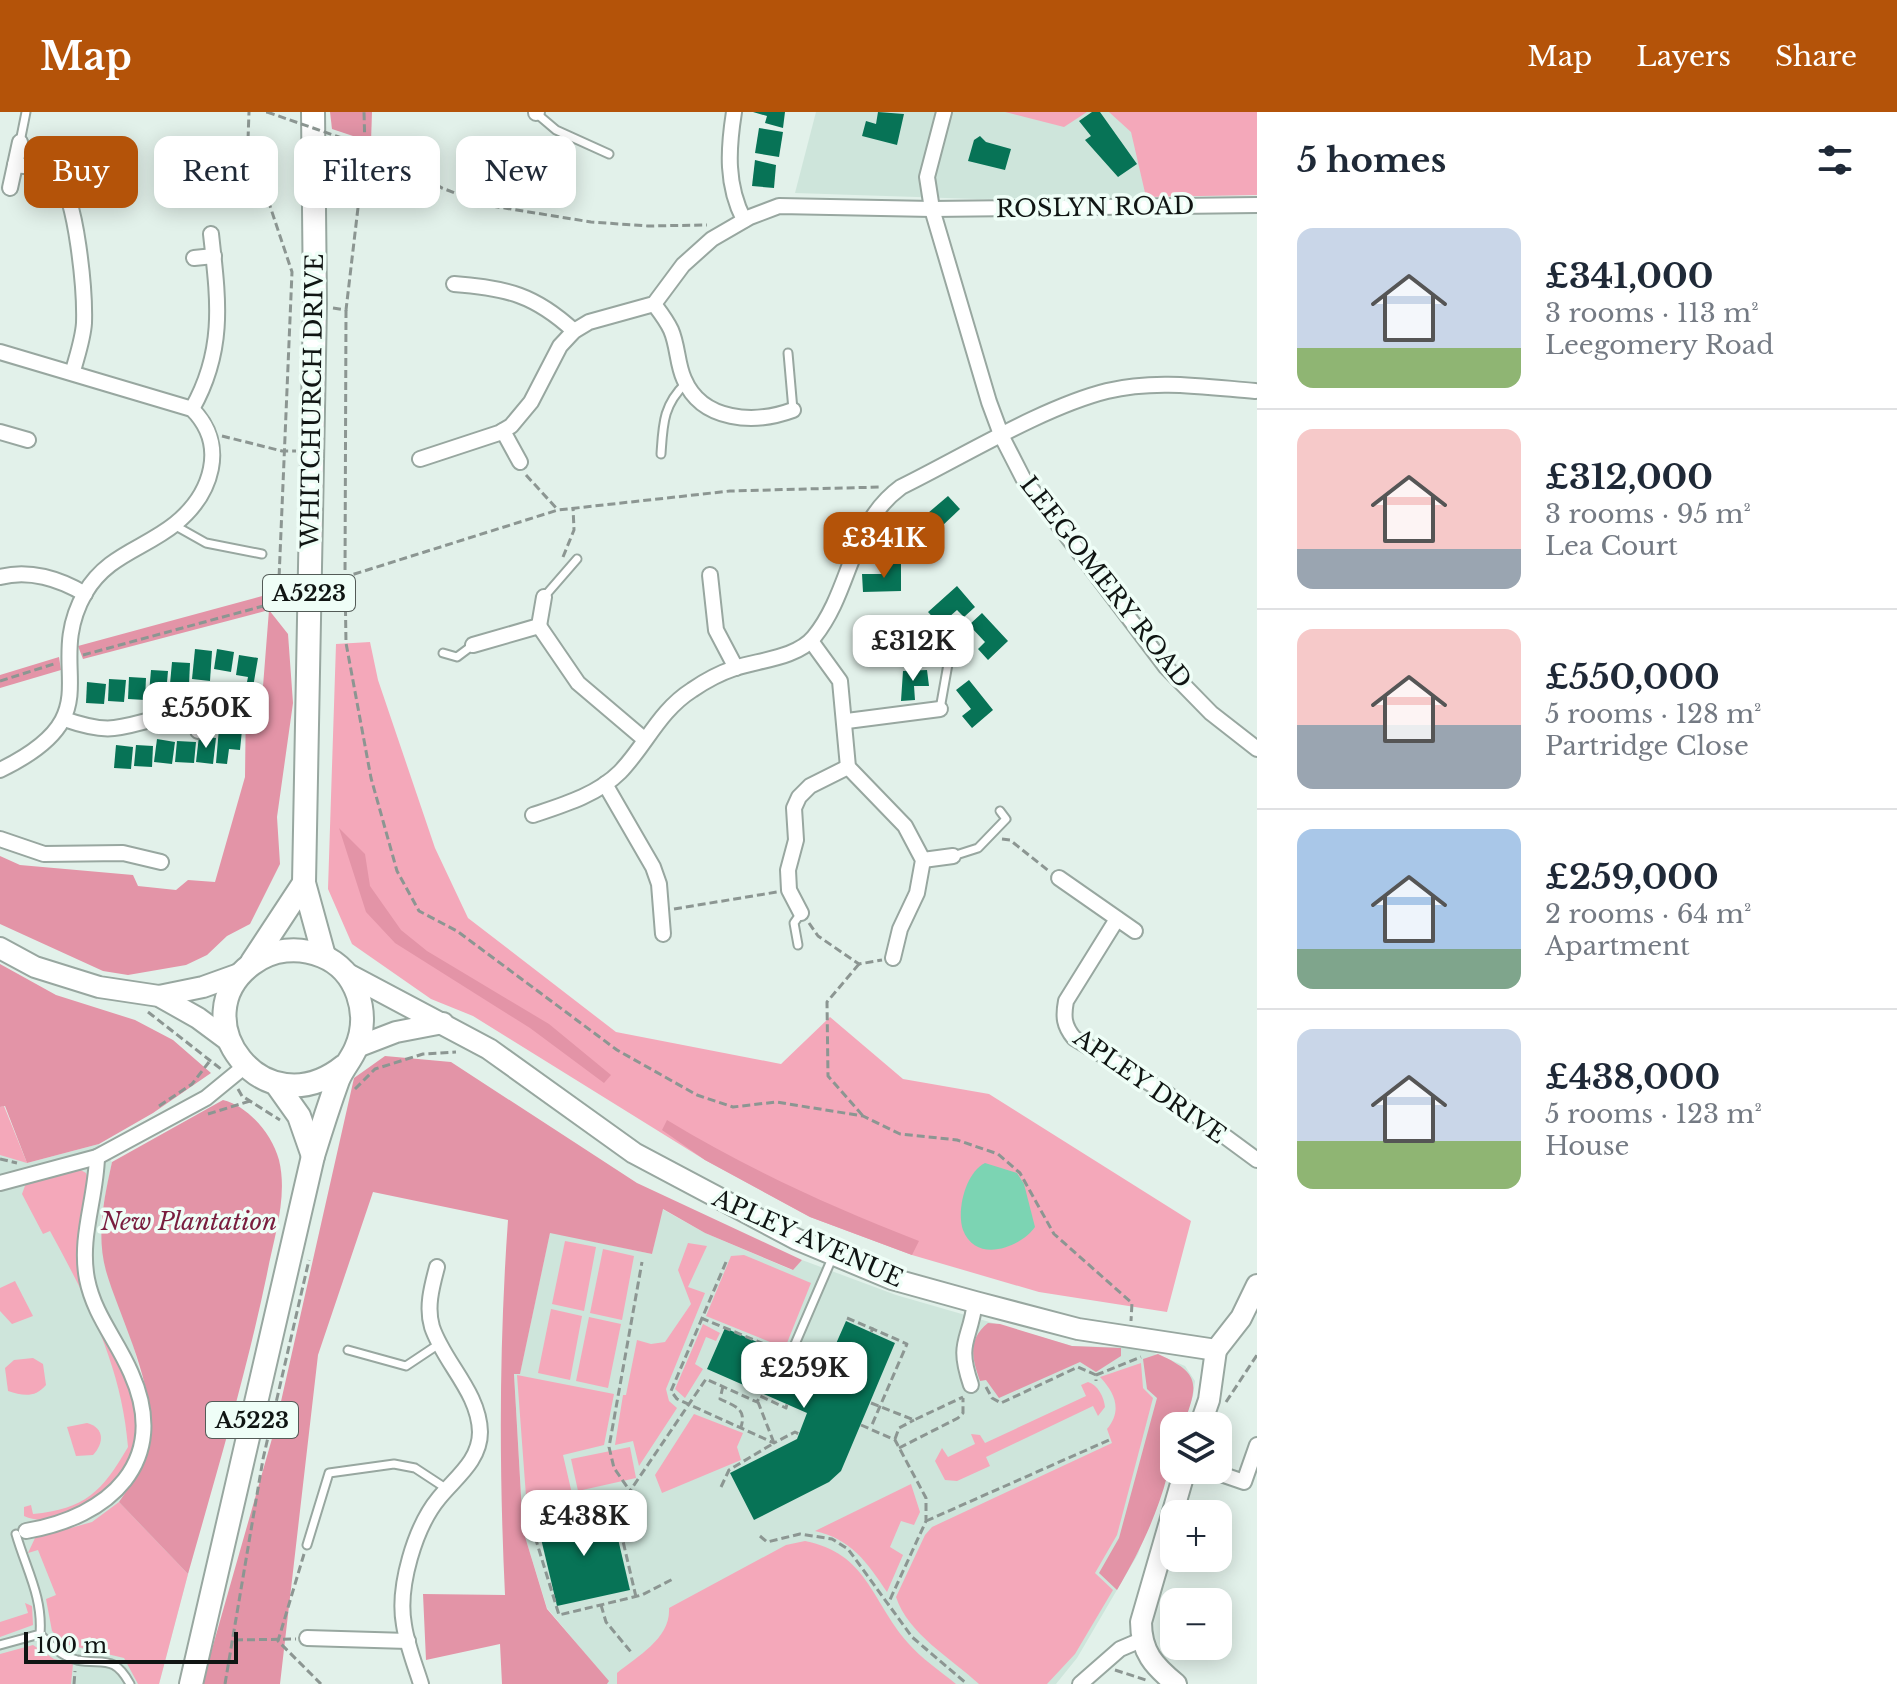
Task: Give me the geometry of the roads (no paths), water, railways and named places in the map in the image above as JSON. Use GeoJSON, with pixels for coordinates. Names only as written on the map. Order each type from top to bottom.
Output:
{"type":"FeatureCollection","features":[{"type":"Feature","properties":{"kind":"main road","name":"WHITCHURCH DRIVE"},"geometry":{"type":"LineString","coordinates":[[313,112],[315,304],[304,883],[324,956]]}},
{"type":"Feature","properties":{"kind":"main road"},"geometry":{"type":"LineString","coordinates":[[304,883],[229,994],[225,1018],[229,1041],[245,1066],[277,1085],[299,1116],[313,1156]]}},
{"type":"Feature","properties":{"kind":"main road"},"geometry":{"type":"LineString","coordinates":[[246,969],[263,957],[293,949],[324,956]]}},
{"type":"Feature","properties":{"kind":"main road","name":"A5223"},"geometry":{"type":"LineString","coordinates":[[191,1684],[313,1156],[344,1066],[357,1047],[362,1009],[346,973],[324,956]]}},
{"type":"Feature","properties":{"kind":"main road","name":"A5223"},"geometry":{"type":"LineString","coordinates":[[277,1085],[313,1085],[344,1066]]}},
{"type":"Feature","properties":{"kind":"street"},"geometry":{"type":"LineString","coordinates":[[734,112],[730,176],[737,224]]}},
{"type":"Feature","properties":{"kind":"street","name":"LEEGOMERY ROAD"},"geometry":{"type":"LineString","coordinates":[[944,112],[927,177],[932,209],[1002,437],[1041,504],[1166,667],[1211,713],[1257,749]]}},
{"type":"Feature","properties":{"kind":"street"},"geometry":{"type":"LineString","coordinates":[[6,191],[20,142]]}},
{"type":"Feature","properties":{"kind":"street"},"geometry":{"type":"LineString","coordinates":[[15,165],[47,169],[67,192],[84,286],[84,327],[73,371]]}},
{"type":"Feature","properties":{"kind":"street","name":"ROSLYN ROAD"},"geometry":{"type":"LineString","coordinates":[[654,304],[696,252],[737,224],[779,206],[932,209],[1257,205]]}},
{"type":"Feature","properties":{"kind":"street"},"geometry":{"type":"LineString","coordinates":[[192,409],[214,355],[220,297],[211,234]]}},
{"type":"Feature","properties":{"kind":"street"},"geometry":{"type":"LineString","coordinates":[[194,258],[214,256]]}},
{"type":"Feature","properties":{"kind":"street"},"geometry":{"type":"LineString","coordinates":[[454,284],[496,287],[527,297],[549,308],[574,331]]}},
{"type":"Feature","properties":{"kind":"street"},"geometry":{"type":"LineString","coordinates":[[420,459],[503,431],[522,416],[552,359],[574,331],[589,322],[654,304],[671,330],[686,383],[695,396],[722,415],[746,418],[793,410]]}},
{"type":"Feature","properties":{"kind":"street"},"geometry":{"type":"LineString","coordinates":[[0,352],[73,371],[192,409],[202,418],[215,456],[205,487],[193,507],[174,525],[118,556],[98,574],[85,594],[71,634],[72,688],[64,719],[41,748],[0,770]]}},
{"type":"Feature","properties":{"kind":"street"},"geometry":{"type":"LineString","coordinates":[[533,815],[566,804],[618,774],[644,739],[683,696],[736,668],[793,652],[811,641],[837,599],[857,542],[879,505],[890,495],[1070,403],[1110,390],[1163,385],[1255,391]]}},
{"type":"Feature","properties":{"kind":"street"},"geometry":{"type":"LineString","coordinates":[[503,431],[520,462]]}},
{"type":"Feature","properties":{"kind":"street"},"geometry":{"type":"LineString","coordinates":[[0,432],[28,440]]}},
{"type":"Feature","properties":{"kind":"street"},"geometry":{"type":"LineString","coordinates":[[0,577],[30,574],[69,585],[85,594]]}},
{"type":"Feature","properties":{"kind":"street"},"geometry":{"type":"LineString","coordinates":[[710,575],[716,630],[736,668]]}},
{"type":"Feature","properties":{"kind":"street"},"geometry":{"type":"LineString","coordinates":[[544,597],[539,626],[578,683],[644,739]]}},
{"type":"Feature","properties":{"kind":"street"},"geometry":{"type":"LineString","coordinates":[[473,645],[539,626]]}},
{"type":"Feature","properties":{"kind":"street"},"geometry":{"type":"LineString","coordinates":[[811,641],[840,681],[847,721],[844,739],[848,767],[905,826],[923,860],[917,893],[900,929],[893,958]]}},
{"type":"Feature","properties":{"kind":"street"},"geometry":{"type":"LineString","coordinates":[[64,719],[95,730],[122,730],[167,715],[222,707]]}},
{"type":"Feature","properties":{"kind":"street"},"geometry":{"type":"LineString","coordinates":[[847,721],[940,709]]}},
{"type":"Feature","properties":{"kind":"street"},"geometry":{"type":"LineString","coordinates":[[194,712],[198,731]]}},
{"type":"Feature","properties":{"kind":"street"},"geometry":{"type":"LineString","coordinates":[[801,913],[789,890],[788,870],[796,840],[794,808],[799,797],[810,786],[848,767]]}},
{"type":"Feature","properties":{"kind":"street"},"geometry":{"type":"LineString","coordinates":[[605,784],[653,867],[663,934]]}},
{"type":"Feature","properties":{"kind":"street"},"geometry":{"type":"LineString","coordinates":[[0,839],[44,854],[123,853],[161,862]]}},
{"type":"Feature","properties":{"kind":"street"},"geometry":{"type":"LineString","coordinates":[[923,860],[953,856]]}},
{"type":"Feature","properties":{"kind":"street"},"geometry":{"type":"LineString","coordinates":[[1059,878],[1135,931]]}},
{"type":"Feature","properties":{"kind":"street","name":"APLEY DRIVE"},"geometry":{"type":"LineString","coordinates":[[1117,919],[1066,1001],[1063,1015],[1066,1028],[1074,1038],[1166,1093],[1257,1160]]}},
{"type":"Feature","properties":{"kind":"street"},"geometry":{"type":"LineString","coordinates":[[0,948],[48,971],[99,987],[159,996],[198,1018],[229,1041]]}},
{"type":"Feature","properties":{"kind":"street"},"geometry":{"type":"LineString","coordinates":[[159,996],[203,987],[246,969]]}},
{"type":"Feature","properties":{"kind":"street","name":"APLEY AVENUE"},"geometry":{"type":"LineString","coordinates":[[346,973],[489,1049],[634,1153],[705,1194],[833,1254],[892,1279],[1078,1329],[1216,1350]]}},
{"type":"Feature","properties":{"kind":"street"},"geometry":{"type":"LineString","coordinates":[[357,1047],[396,1032],[443,1023]]}},
{"type":"Feature","properties":{"kind":"street"},"geometry":{"type":"LineString","coordinates":[[0,1183],[97,1157],[206,1098],[245,1066]]}},
{"type":"Feature","properties":{"kind":"street"},"geometry":{"type":"LineString","coordinates":[[21,1533],[69,1522],[102,1504],[123,1482],[140,1452],[142,1433],[138,1391],[131,1372],[97,1313],[86,1275],[85,1240],[95,1192],[97,1157]]}},
{"type":"Feature","properties":{"kind":"street"},"geometry":{"type":"LineString","coordinates":[[421,1684],[403,1623],[405,1581],[424,1522],[475,1454],[480,1433],[476,1410],[432,1327],[430,1297],[437,1267]]}},
{"type":"Feature","properties":{"kind":"street"},"geometry":{"type":"LineString","coordinates":[[1205,1412],[1216,1350],[1241,1318],[1257,1285]]}},
{"type":"Feature","properties":{"kind":"street"},"geometry":{"type":"LineString","coordinates":[[967,1391],[963,1340],[972,1321],[975,1302]]}},
{"type":"Feature","properties":{"kind":"street"},"geometry":{"type":"LineString","coordinates":[[1232,1478],[1244,1482],[1257,1445]]}},
{"type":"Feature","properties":{"kind":"street"},"geometry":{"type":"LineString","coordinates":[[1171,1680],[1148,1658],[1141,1640],[1141,1622],[1153,1571],[1181,1484]]}},
{"type":"Feature","properties":{"kind":"street"},"geometry":{"type":"LineString","coordinates":[[307,1638],[408,1641]]}},
{"type":"Feature","properties":{"kind":"street"},"geometry":{"type":"LineString","coordinates":[[1080,1684],[1105,1661],[1141,1640]]}},
{"type":"Feature","properties":{"kind":"lane"},"geometry":{"type":"LineString","coordinates":[[20,142],[26,112]]}},
{"type":"Feature","properties":{"kind":"lane"},"geometry":{"type":"LineString","coordinates":[[536,112],[556,130],[609,154]]}},
{"type":"Feature","properties":{"kind":"lane"},"geometry":{"type":"LineString","coordinates":[[788,353],[793,410]]}},
{"type":"Feature","properties":{"kind":"lane"},"geometry":{"type":"LineString","coordinates":[[661,454],[663,415],[668,402],[686,383]]}},
{"type":"Feature","properties":{"kind":"lane"},"geometry":{"type":"LineString","coordinates":[[174,525],[206,543],[262,554]]}},
{"type":"Feature","properties":{"kind":"lane"},"geometry":{"type":"LineString","coordinates":[[544,597],[577,559]]}},
{"type":"Feature","properties":{"kind":"lane"},"geometry":{"type":"LineString","coordinates":[[940,709],[948,664],[963,639]]}},
{"type":"Feature","properties":{"kind":"lane"},"geometry":{"type":"LineString","coordinates":[[443,653],[457,657],[473,645]]}},
{"type":"Feature","properties":{"kind":"lane"},"geometry":{"type":"LineString","coordinates":[[953,856],[978,848],[1006,819],[1000,811]]}},
{"type":"Feature","properties":{"kind":"lane"},"geometry":{"type":"LineString","coordinates":[[798,945],[794,923],[801,913]]}},
{"type":"Feature","properties":{"kind":"lane"},"geometry":{"type":"LineString","coordinates":[[792,1351],[833,1254]]}},
{"type":"Feature","properties":{"kind":"lane"},"geometry":{"type":"LineString","coordinates":[[348,1350],[406,1366],[441,1342]]}},
{"type":"Feature","properties":{"kind":"lane"},"geometry":{"type":"LineString","coordinates":[[307,1545],[329,1473],[394,1464],[415,1468],[447,1489]]}},
{"type":"Feature","properties":{"kind":"lane"},"geometry":{"type":"LineString","coordinates":[[21,1533],[42,1612],[40,1634],[54,1649],[77,1660],[101,1659],[120,1667],[130,1684]]}},
{"type":"Feature","properties":{"kind":"lane"},"geometry":{"type":"LineString","coordinates":[[0,1645],[40,1634]]}},
{"type":"Feature","properties":{"kind":"park label","name":"New Plantation"},"geometry":{"type":"Point","coordinates":[189,1221]}}]}
